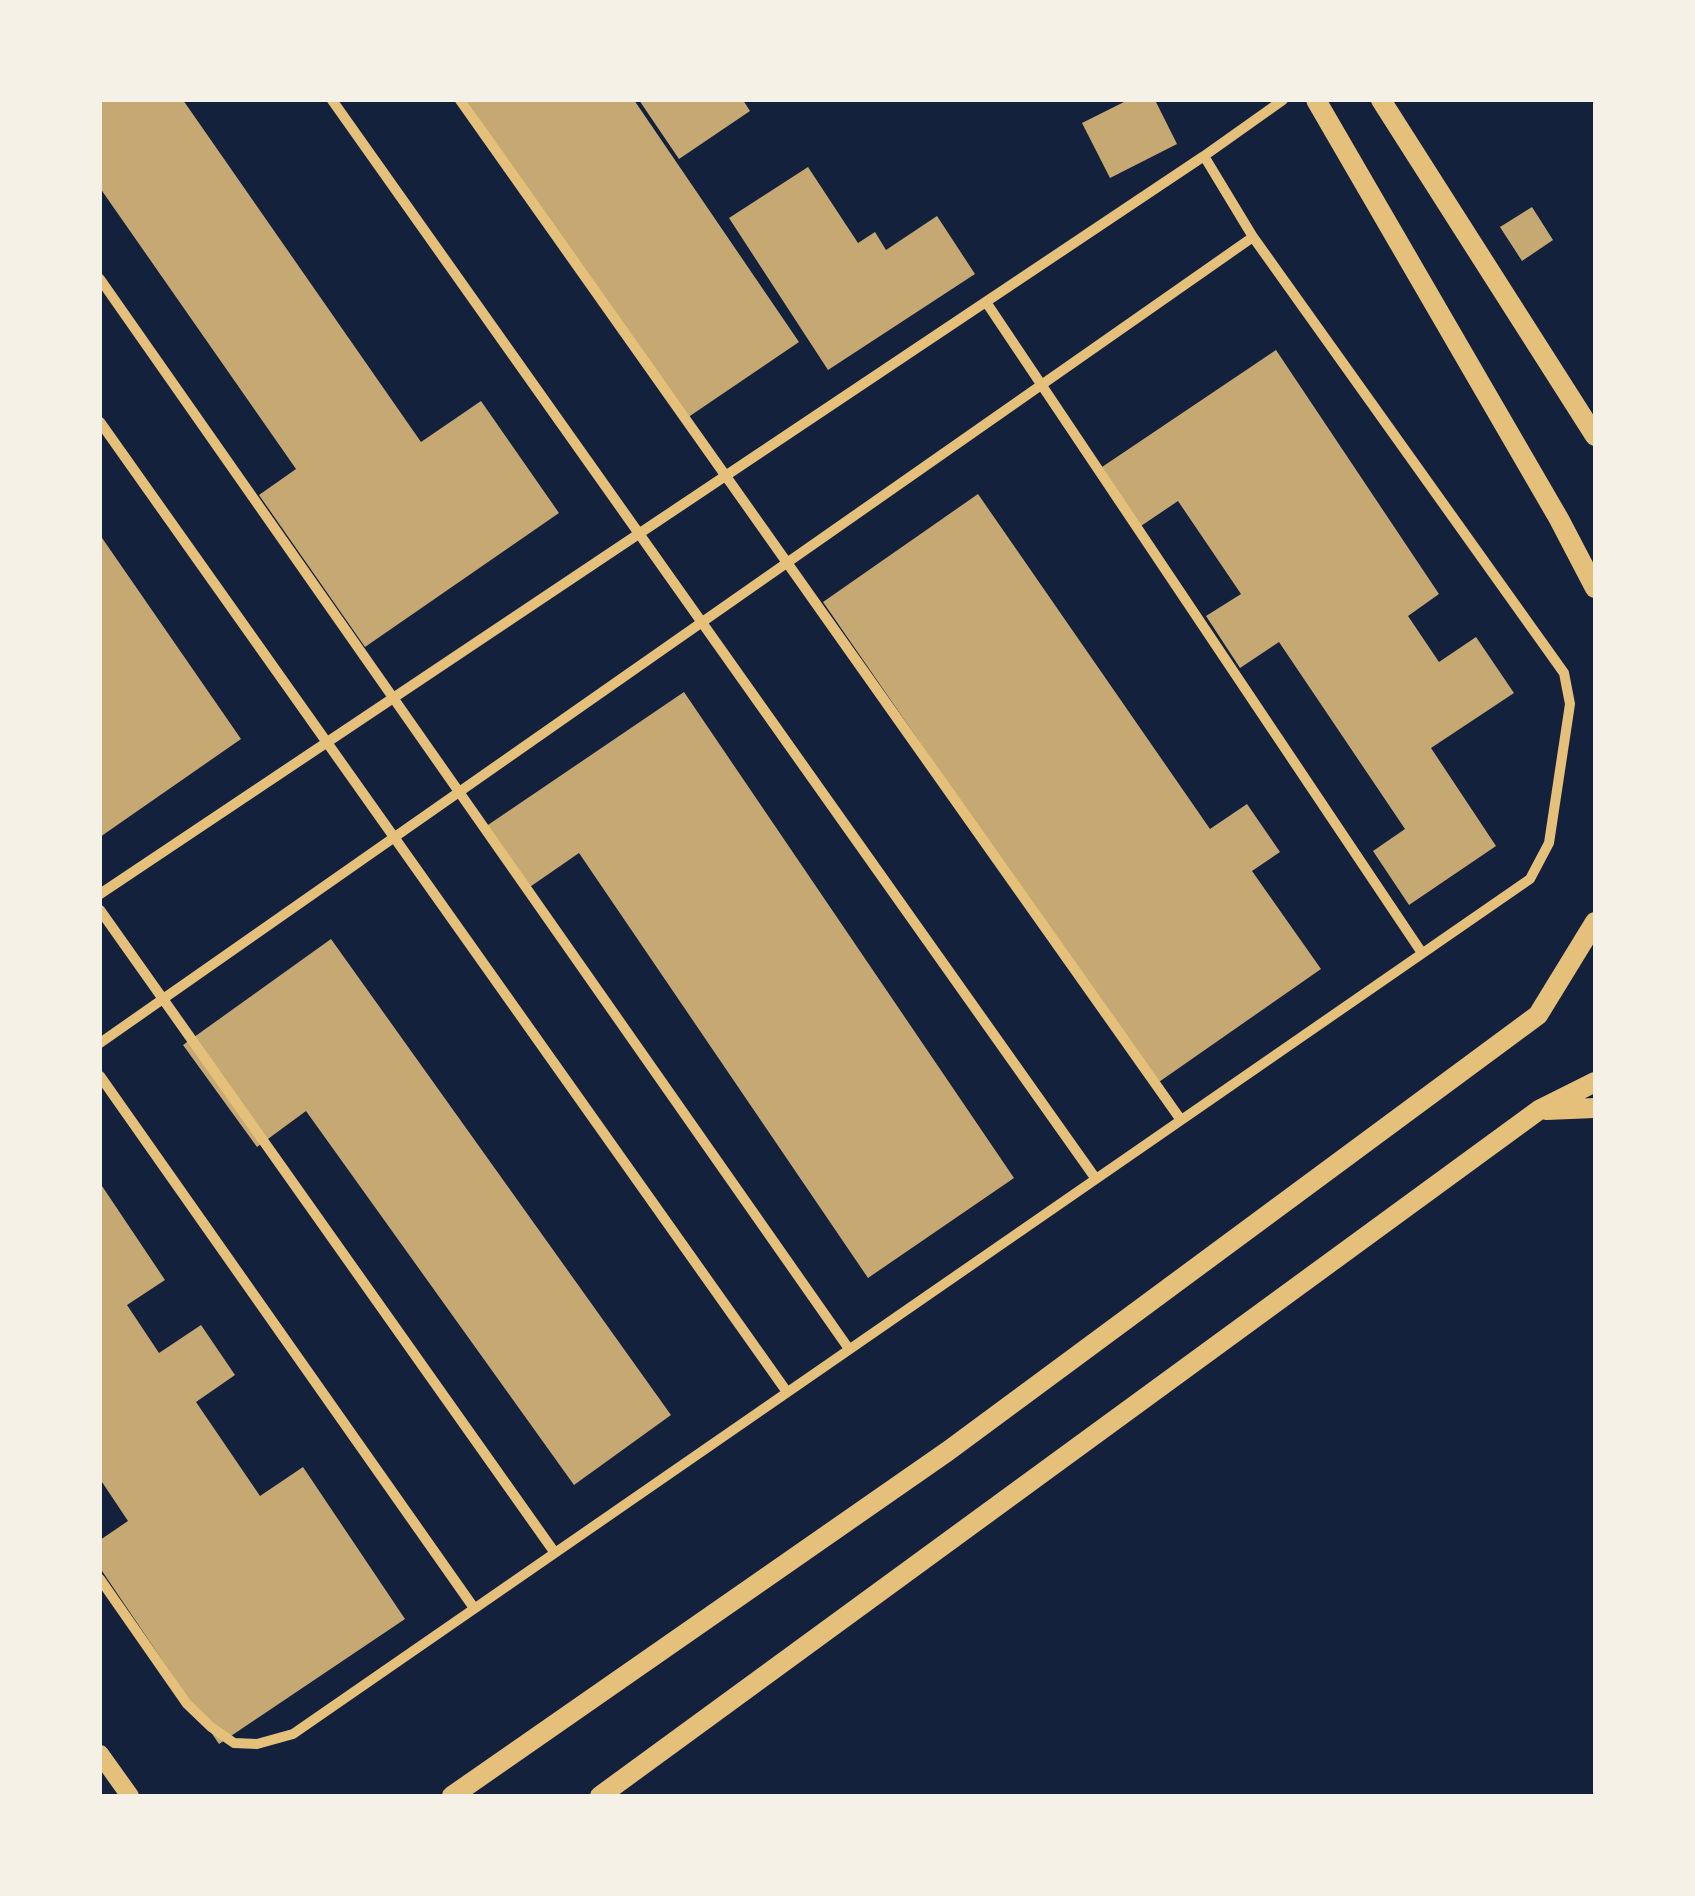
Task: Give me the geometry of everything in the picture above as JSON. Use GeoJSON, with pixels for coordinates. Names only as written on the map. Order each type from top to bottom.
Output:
{"type":"FeatureCollection","features":[{"type":"Feature","properties":{"kind":"main road"},"geometry":{"type":"LineString","coordinates":[[1316,100],[1559,518],[1595,588]]}},
{"type":"Feature","properties":{"kind":"main road"},"geometry":{"type":"LineString","coordinates":[[1381,100],[1595,436]]}},
{"type":"Feature","properties":{"kind":"main road"},"geometry":{"type":"LineString","coordinates":[[452,1796],[948,1451],[1538,1015],[1595,922]]}},
{"type":"Feature","properties":{"kind":"main road"},"geometry":{"type":"LineString","coordinates":[[600,1796],[1539,1110],[1595,1082]]}},
{"type":"Feature","properties":{"kind":"main road"},"geometry":{"type":"LineString","coordinates":[[1539,1110],[1595,1108]]}},
{"type":"Feature","properties":{"kind":"street"},"geometry":{"type":"LineString","coordinates":[[332,100],[1096,1179]]}},
{"type":"Feature","properties":{"kind":"street"},"geometry":{"type":"LineString","coordinates":[[460,100],[1182,1120]]}},
{"type":"Feature","properties":{"kind":"street"},"geometry":{"type":"LineString","coordinates":[[100,894],[1283,100]]}},
{"type":"Feature","properties":{"kind":"street"},"geometry":{"type":"LineString","coordinates":[[100,1579],[187,1704],[211,1726],[234,1743],[257,1744],[293,1734],[1530,879],[1549,843],[1570,704],[1564,673],[1253,237],[1204,156]]}},
{"type":"Feature","properties":{"kind":"street"},"geometry":{"type":"LineString","coordinates":[[100,1043],[1253,237]]}},
{"type":"Feature","properties":{"kind":"street"},"geometry":{"type":"LineString","coordinates":[[100,279],[850,1350]]}},
{"type":"Feature","properties":{"kind":"street"},"geometry":{"type":"LineString","coordinates":[[986,302],[1422,954]]}},
{"type":"Feature","properties":{"kind":"street"},"geometry":{"type":"LineString","coordinates":[[100,422],[788,1392]]}},
{"type":"Feature","properties":{"kind":"street"},"geometry":{"type":"LineString","coordinates":[[100,910],[555,1553]]}},
{"type":"Feature","properties":{"kind":"street"},"geometry":{"type":"LineString","coordinates":[[100,1076],[474,1608]]}},
{"type":"Feature","properties":{"kind":"street"},"geometry":{"type":"LineString","coordinates":[[100,1754],[130,1796]]}},
{"type":"Feature","properties":{"kind":"building"},"geometry":{"type":"Polygon","coordinates":[[[100,100],[183,100],[421,442],[481,401],[559,513],[365,647],[259,495],[296,469],[100,188],[100,100]]]}},
{"type":"Feature","properties":{"kind":"building"},"geometry":{"type":"Polygon","coordinates":[[[466,100],[634,100],[799,342],[684,420],[466,100]]]}},
{"type":"Feature","properties":{"kind":"building"},"geometry":{"type":"Polygon","coordinates":[[[639,100],[743,100],[750,111],[679,159],[639,100]]]}},
{"type":"Feature","properties":{"kind":"building"},"geometry":{"type":"Polygon","coordinates":[[[1128,100],[1155,100],[1177,144],[1110,178],[1082,123],[1128,100]]]}},
{"type":"Feature","properties":{"kind":"building"},"geometry":{"type":"Polygon","coordinates":[[[808,167],[858,243],[875,232],[886,250],[937,216],[975,274],[828,370],[729,218],[808,167]]]}},
{"type":"Feature","properties":{"kind":"building"},"geometry":{"type":"Polygon","coordinates":[[[1532,207],[1553,240],[1522,261],[1500,227],[1532,207]]]}},
{"type":"Feature","properties":{"kind":"building"},"geometry":{"type":"Polygon","coordinates":[[[1276,350],[1439,594],[1408,616],[1439,662],[1476,637],[1514,693],[1431,748],[1496,846],[1409,905],[1373,851],[1405,829],[1279,642],[1240,668],[1206,616],[1241,594],[1178,501],[1141,526],[1102,467],[1276,350]]]}},
{"type":"Feature","properties":{"kind":"building"},"geometry":{"type":"Polygon","coordinates":[[[978,494],[1210,829],[1247,804],[1280,852],[1252,871],[1321,969],[1156,1084],[823,602],[978,494]]]}},
{"type":"Feature","properties":{"kind":"building"},"geometry":{"type":"Polygon","coordinates":[[[100,535],[241,739],[100,837],[100,535]]]}},
{"type":"Feature","properties":{"kind":"building"},"geometry":{"type":"Polygon","coordinates":[[[684,692],[1014,1178],[868,1278],[579,853],[524,891],[482,829],[684,692]]]}},
{"type":"Feature","properties":{"kind":"building"},"geometry":{"type":"Polygon","coordinates":[[[331,939],[671,1415],[574,1485],[306,1111],[257,1147],[183,1045],[331,939]]]}},
{"type":"Feature","properties":{"kind":"building"},"geometry":{"type":"Polygon","coordinates":[[[100,1183],[165,1280],[127,1305],[159,1353],[201,1325],[235,1375],[196,1402],[260,1496],[303,1467],[405,1619],[219,1744],[100,1568],[100,1540],[128,1521],[100,1479],[100,1183]]]}}]}
